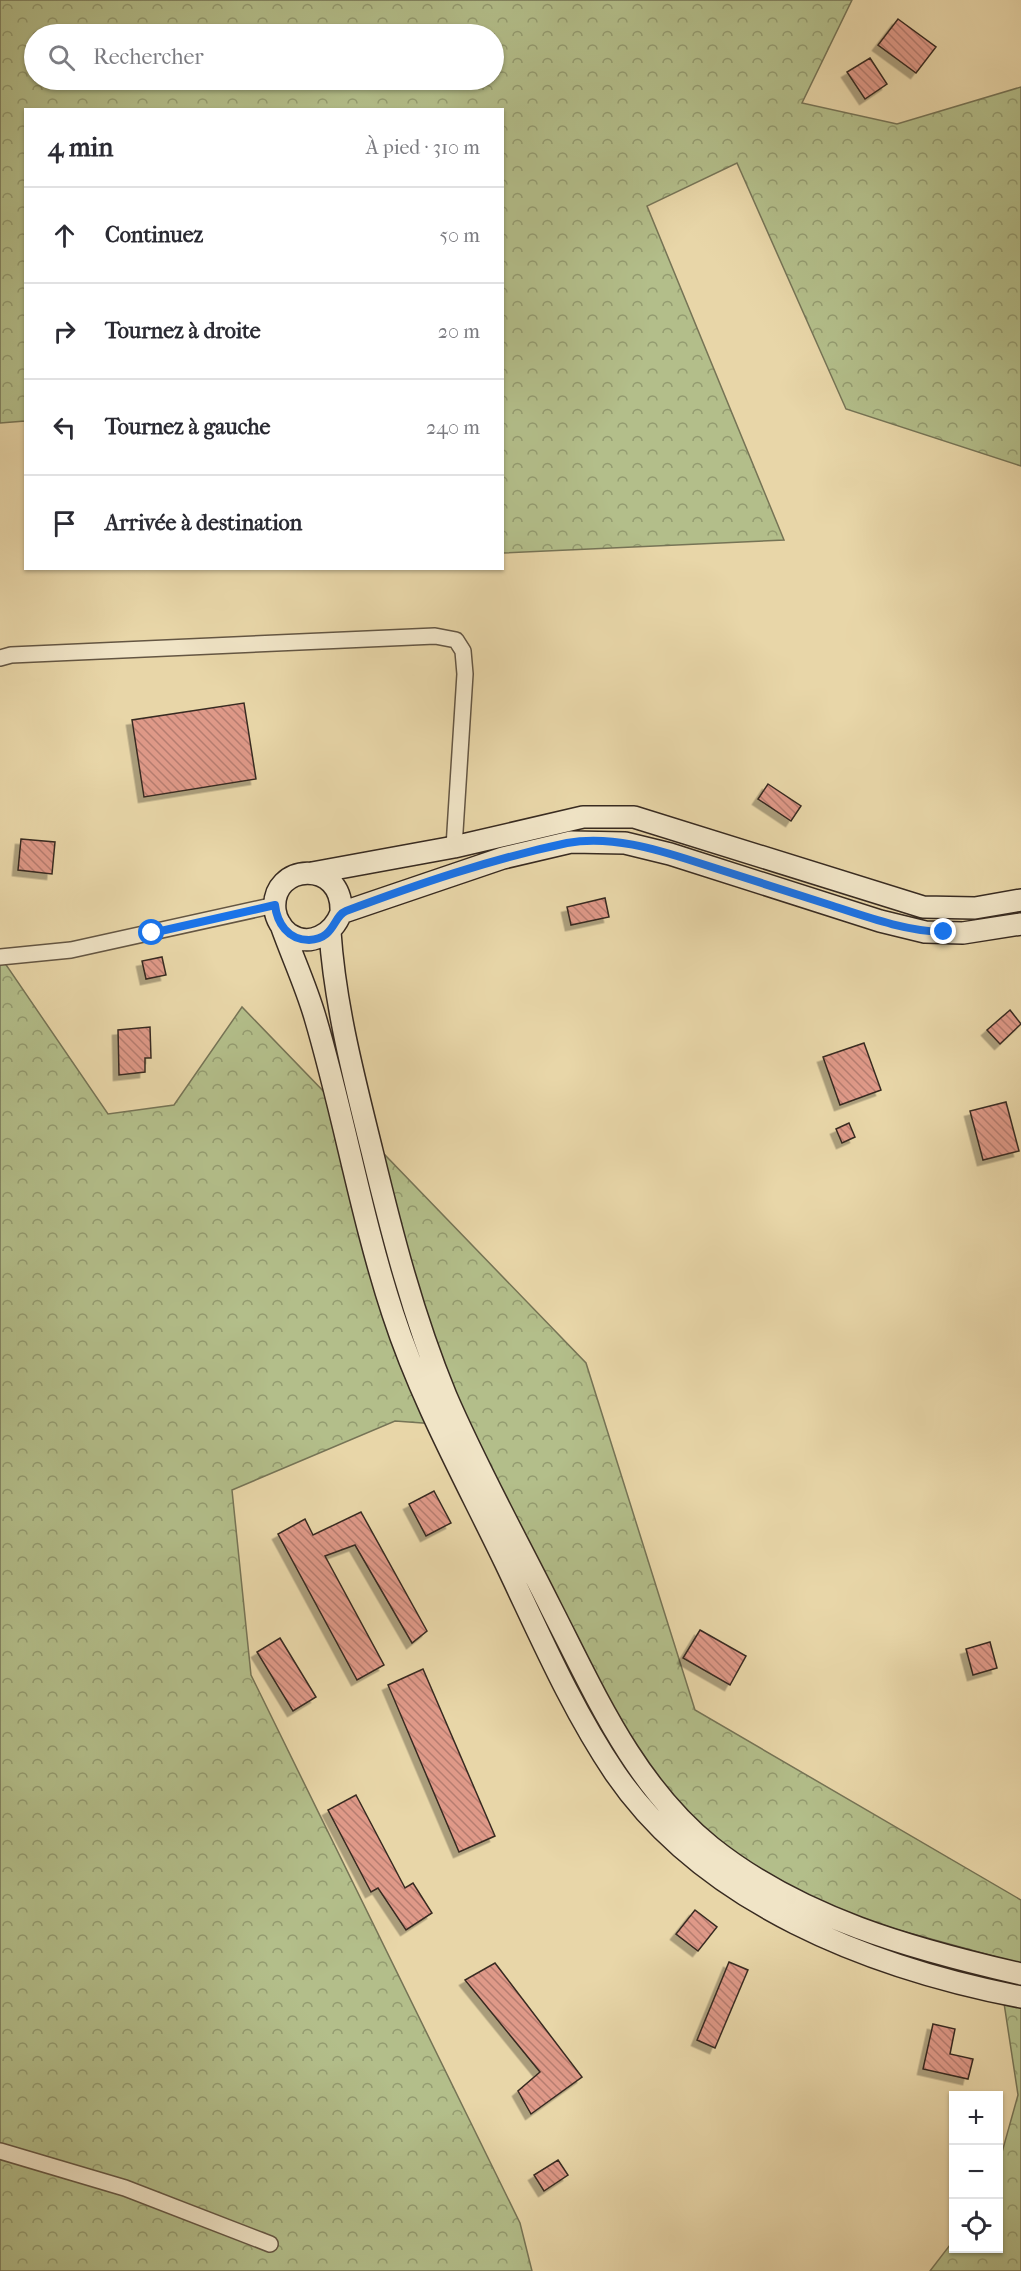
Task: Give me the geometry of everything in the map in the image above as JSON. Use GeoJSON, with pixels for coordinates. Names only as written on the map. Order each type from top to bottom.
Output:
{"type":"FeatureCollection","features":[{"type":"Feature","properties":{"kind":"street"},"geometry":{"type":"LineString","coordinates":[[0,658],[11,655],[435,636],[456,640],[463,651],[465,674],[454,847]]}},
{"type":"Feature","properties":{"kind":"street"},"geometry":{"type":"LineString","coordinates":[[1021,900],[975,908],[923,907],[634,817],[582,817],[454,847],[312,873],[301,873],[282,885],[275,905],[315,1015],[362,1210],[393,1316],[415,1372],[534,1622],[589,1729],[616,1774],[646,1810],[693,1856],[741,1893],[783,1917],[913,1972],[961,1985],[1021,1997]]}},
{"type":"Feature","properties":{"kind":"street"},"geometry":{"type":"LineString","coordinates":[[341,913],[503,858],[571,842],[625,843],[670,854],[880,921],[926,932],[963,933],[1021,924]]}},
{"type":"Feature","properties":{"kind":"street"},"geometry":{"type":"LineString","coordinates":[[312,873],[322,876],[339,891],[341,913],[330,932],[344,1038],[396,1249],[419,1326],[447,1398],[484,1475],[596,1696],[638,1769],[663,1802],[710,1847],[762,1883],[816,1912],[934,1953],[1021,1974]]}},
{"type":"Feature","properties":{"kind":"street"},"geometry":{"type":"LineString","coordinates":[[0,957],[71,950],[275,905]]}},
{"type":"Feature","properties":{"kind":"street"},"geometry":{"type":"LineString","coordinates":[[281,926],[289,933],[309,940],[330,932]]}},
{"type":"Feature","properties":{"kind":"street"},"geometry":{"type":"LineString","coordinates":[[0,2151],[125,2188],[270,2244]]}},
{"type":"Feature","properties":{"kind":"green space"},"geometry":{"type":"Polygon","coordinates":[[[0,0],[852,0],[802,103],[897,124],[1021,87],[1021,466],[846,409],[737,163],[647,206],[784,540],[504,553],[504,108],[24,108],[24,421],[0,423],[0,0]]]}},
{"type":"Feature","properties":{"kind":"green space"},"geometry":{"type":"Polygon","coordinates":[[[0,956],[108,1114],[174,1105],[242,1007],[586,1363],[695,1710],[1021,1900],[1021,2271],[930,2271],[949,2246],[949,2253],[1003,2253],[1003,2149],[1018,2095],[997,1957],[724,1882],[567,1641],[464,1426],[395,1421],[232,1490],[251,1675],[520,2223],[532,2271],[0,2271],[0,956]]]}},
{"type":"Feature","properties":{"kind":"building"},"geometry":{"type":"Polygon","coordinates":[[[898,19],[936,47],[916,73],[878,45],[898,19]]]}},
{"type":"Feature","properties":{"kind":"building"},"geometry":{"type":"Polygon","coordinates":[[[870,58],[887,84],[865,99],[847,72],[870,58]]]}},
{"type":"Feature","properties":{"kind":"building"},"geometry":{"type":"Polygon","coordinates":[[[244,703],[256,779],[144,797],[132,720],[244,703]]]}},
{"type":"Feature","properties":{"kind":"building"},"geometry":{"type":"Polygon","coordinates":[[[768,784],[801,806],[791,821],[758,799],[768,784]]]}},
{"type":"Feature","properties":{"kind":"building"},"geometry":{"type":"Polygon","coordinates":[[[21,839],[55,842],[52,874],[18,870],[21,839]]]}},
{"type":"Feature","properties":{"kind":"building"},"geometry":{"type":"Polygon","coordinates":[[[605,898],[609,917],[571,925],[567,907],[605,898]]]}},
{"type":"Feature","properties":{"kind":"building"},"geometry":{"type":"Polygon","coordinates":[[[162,957],[166,975],[146,979],[142,961],[162,957]]]}},
{"type":"Feature","properties":{"kind":"building"},"geometry":{"type":"Polygon","coordinates":[[[1010,1010],[1021,1024],[1000,1044],[987,1030],[1010,1010]]]}},
{"type":"Feature","properties":{"kind":"building"},"geometry":{"type":"Polygon","coordinates":[[[150,1027],[151,1058],[145,1058],[145,1072],[119,1075],[118,1030],[150,1027]]]}},
{"type":"Feature","properties":{"kind":"building"},"geometry":{"type":"Polygon","coordinates":[[[864,1043],[881,1090],[840,1105],[823,1057],[864,1043]]]}},
{"type":"Feature","properties":{"kind":"building"},"geometry":{"type":"Polygon","coordinates":[[[1006,1102],[1019,1151],[983,1160],[970,1111],[1006,1102]]]}},
{"type":"Feature","properties":{"kind":"building"},"geometry":{"type":"Polygon","coordinates":[[[849,1123],[855,1137],[842,1143],[836,1129],[849,1123]]]}},
{"type":"Feature","properties":{"kind":"building"},"geometry":{"type":"Polygon","coordinates":[[[434,1491],[451,1523],[426,1536],[409,1504],[434,1491]]]}},
{"type":"Feature","properties":{"kind":"building"},"geometry":{"type":"Polygon","coordinates":[[[361,1512],[427,1631],[412,1643],[355,1545],[325,1556],[384,1665],[357,1680],[278,1534],[305,1519],[313,1535],[361,1512]]]}},
{"type":"Feature","properties":{"kind":"building"},"geometry":{"type":"Polygon","coordinates":[[[700,1630],[746,1656],[730,1685],[683,1658],[700,1630]]]}},
{"type":"Feature","properties":{"kind":"building"},"geometry":{"type":"Polygon","coordinates":[[[280,1638],[316,1697],[293,1711],[257,1652],[280,1638]]]}},
{"type":"Feature","properties":{"kind":"building"},"geometry":{"type":"Polygon","coordinates":[[[990,1642],[997,1668],[973,1675],[966,1649],[990,1642]]]}},
{"type":"Feature","properties":{"kind":"building"},"geometry":{"type":"Polygon","coordinates":[[[423,1669],[495,1836],[459,1852],[388,1685],[423,1669]]]}},
{"type":"Feature","properties":{"kind":"building"},"geometry":{"type":"Polygon","coordinates":[[[356,1795],[405,1888],[413,1883],[432,1913],[406,1930],[378,1888],[371,1892],[328,1810],[356,1795]]]}},
{"type":"Feature","properties":{"kind":"building"},"geometry":{"type":"Polygon","coordinates":[[[695,1910],[717,1927],[698,1951],[676,1934],[695,1910]]]}},
{"type":"Feature","properties":{"kind":"building"},"geometry":{"type":"Polygon","coordinates":[[[729,1962],[748,1970],[715,2048],[697,2040],[729,1962]]]}},
{"type":"Feature","properties":{"kind":"building"},"geometry":{"type":"Polygon","coordinates":[[[495,1963],[582,2077],[531,2114],[518,2091],[540,2072],[465,1980],[495,1963]]]}},
{"type":"Feature","properties":{"kind":"building"},"geometry":{"type":"Polygon","coordinates":[[[933,2024],[955,2029],[950,2054],[973,2059],[968,2079],[923,2069],[933,2024]]]}},
{"type":"Feature","properties":{"kind":"building"},"geometry":{"type":"Polygon","coordinates":[[[558,2160],[568,2175],[544,2191],[534,2175],[558,2160]]]}},
{"type":"Feature","properties":{"kind":"route"},"geometry":{"type":"LineString","coordinates":[[152,933],[275,905],[276,916],[281,926],[298,938],[309,940],[330,932],[337,924],[341,913],[389,895],[503,858],[571,842],[625,843],[670,854],[880,921],[926,932],[944,932]]}}]}
